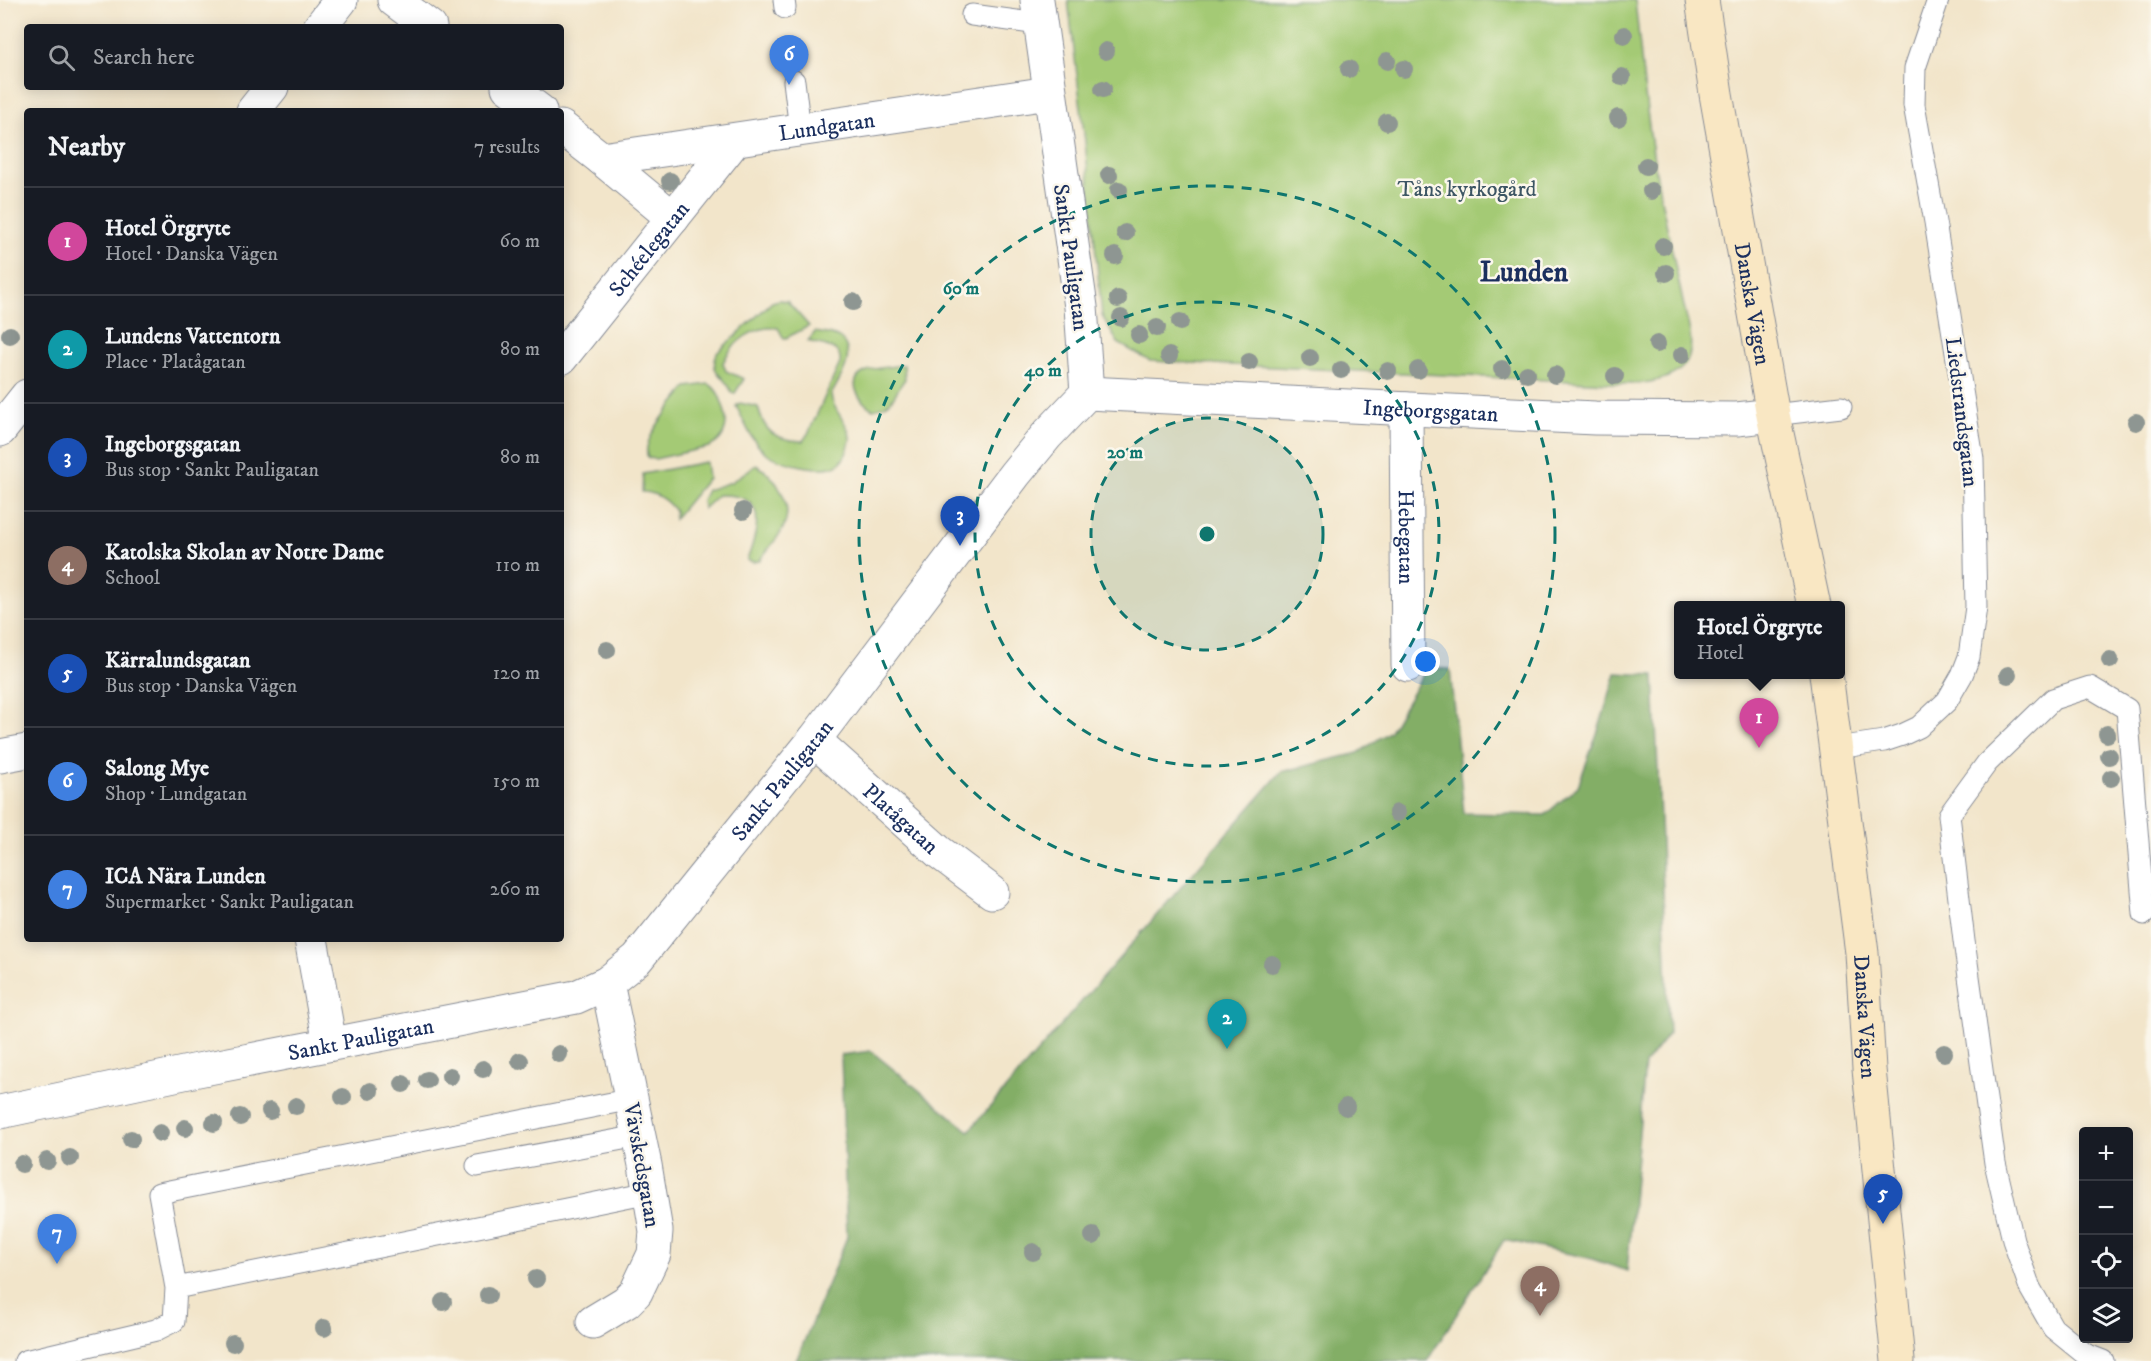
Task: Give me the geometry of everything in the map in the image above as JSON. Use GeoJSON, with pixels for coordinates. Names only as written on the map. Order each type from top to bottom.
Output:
{"type":"FeatureCollection","features":[{"type":"Feature","properties":{"kind":"street"},"geometry":{"type":"LineString","coordinates":[[322,24],[341,0]]}},
{"type":"Feature","properties":{"kind":"street"},"geometry":{"type":"LineString","coordinates":[[394,0],[426,24]]}},
{"type":"Feature","properties":{"kind":"street","name":"Danska Vägen"},"geometry":{"type":"LineString","coordinates":[[1702,0],[1716,94],[1773,415],[1813,601]]}},
{"type":"Feature","properties":{"kind":"street","name":"Sankt Pauligatan"},"geometry":{"type":"LineString","coordinates":[[0,1112],[330,1044],[576,997],[607,983],[637,959],[814,740],[1015,474],[1047,435],[1087,393],[1082,308],[1038,12]]}},
{"type":"Feature","properties":{"kind":"street"},"geometry":{"type":"LineString","coordinates":[[255,108],[270,90]]}},
{"type":"Feature","properties":{"kind":"street"},"geometry":{"type":"LineString","coordinates":[[512,90],[536,108]]}},
{"type":"Feature","properties":{"kind":"street","name":"Lundgatan"},"geometry":{"type":"LineString","coordinates":[[603,159],[1049,93]]}},
{"type":"Feature","properties":{"kind":"street"},"geometry":{"type":"LineString","coordinates":[[564,129],[673,218]]}},
{"type":"Feature","properties":{"kind":"street","name":"Schéelegatan"},"geometry":{"type":"LineString","coordinates":[[564,354],[735,140]]}},
{"type":"Feature","properties":{"kind":"street","name":"Ingeborgsgatan"},"geometry":{"type":"LineString","coordinates":[[1087,393],[1595,418],[1726,419],[1773,415]]}},
{"type":"Feature","properties":{"kind":"street"},"geometry":{"type":"LineString","coordinates":[[0,430],[24,400]]}},
{"type":"Feature","properties":{"kind":"street","name":"Hebegatan"},"geometry":{"type":"LineString","coordinates":[[1406,409],[1408,665]]}},
{"type":"Feature","properties":{"kind":"street","name":"Danska Vägen"},"geometry":{"type":"LineString","coordinates":[[1827,679],[1862,952],[1869,1069],[1898,1361]]}},
{"type":"Feature","properties":{"kind":"street","name":"Platågatan"},"geometry":{"type":"LineString","coordinates":[[814,740],[939,852],[992,892]]}},
{"type":"Feature","properties":{"kind":"street"},"geometry":{"type":"LineString","coordinates":[[0,756],[24,752]]}},
{"type":"Feature","properties":{"kind":"street"},"geometry":{"type":"LineString","coordinates":[[312,942],[330,1044]]}},
{"type":"Feature","properties":{"kind":"street","name":"Vävskedsgatan"},"geometry":{"type":"LineString","coordinates":[[594,1322],[626,1302],[636,1292],[654,1254],[656,1232],[632,1099],[607,983]]}},
{"type":"Feature","properties":{"kind":"lane","name":"Liedstrandsgatan"},"geometry":{"type":"LineString","coordinates":[[1837,748],[1884,741],[1902,735],[1918,727],[1947,701],[1969,657],[1976,607],[1972,459],[1935,222],[1914,105],[1915,68],[1938,0]]}},
{"type":"Feature","properties":{"kind":"lane"},"geometry":{"type":"LineString","coordinates":[[972,15],[1038,12]]}},
{"type":"Feature","properties":{"kind":"lane"},"geometry":{"type":"LineString","coordinates":[[794,81],[800,130]]}},
{"type":"Feature","properties":{"kind":"lane"},"geometry":{"type":"LineString","coordinates":[[1773,415],[1841,406]]}},
{"type":"Feature","properties":{"kind":"lane"},"geometry":{"type":"LineString","coordinates":[[2103,1361],[2085,1354],[2053,1328],[2030,1288],[2013,1240],[1995,1163],[1949,815],[1987,763],[2054,699],[2091,687],[2127,710],[2144,914]]}},
{"type":"Feature","properties":{"kind":"lane"},"geometry":{"type":"LineString","coordinates":[[26,1361],[156,1330],[174,1320],[176,1288],[159,1193],[632,1099]]}},
{"type":"Feature","properties":{"kind":"lane"},"geometry":{"type":"LineString","coordinates":[[477,1166],[639,1136]]}},
{"type":"Feature","properties":{"kind":"lane"},"geometry":{"type":"LineString","coordinates":[[176,1288],[650,1192]]}},
{"type":"Feature","properties":{"kind":"green space","name":"Tåns kyrkogård"},"geometry":{"type":"Polygon","coordinates":[[[1068,0],[1635,0],[1656,175],[1690,333],[1691,345],[1687,360],[1675,373],[1667,377],[1631,384],[1150,361],[1118,343],[1102,316],[1068,0]]]}},
{"type":"Feature","properties":{"kind":"green space"},"geometry":{"type":"Polygon","coordinates":[[[787,301],[809,326],[784,339],[778,328],[761,329],[752,332],[738,342],[723,363],[726,371],[744,379],[735,393],[732,393],[716,370],[717,353],[772,302],[787,301]]]}},
{"type":"Feature","properties":{"kind":"green space"},"geometry":{"type":"Polygon","coordinates":[[[815,332],[839,338],[845,344],[847,351],[846,366],[831,395],[849,432],[849,444],[840,463],[821,468],[790,463],[766,453],[752,438],[736,406],[740,403],[758,407],[768,429],[778,437],[803,441],[840,363],[840,357],[834,349],[808,341],[815,332]]]}},
{"type":"Feature","properties":{"kind":"green space"},"geometry":{"type":"Polygon","coordinates":[[[904,365],[905,379],[890,402],[873,409],[863,402],[855,386],[859,376],[873,369],[904,365]]]}},
{"type":"Feature","properties":{"kind":"green space"},"geometry":{"type":"Polygon","coordinates":[[[709,384],[719,395],[726,416],[725,429],[720,439],[709,447],[655,459],[648,458],[647,450],[653,431],[667,411],[687,387],[709,384]]]}},
{"type":"Feature","properties":{"kind":"green space"},"geometry":{"type":"Polygon","coordinates":[[[706,462],[708,478],[674,519],[675,511],[668,503],[652,493],[642,492],[643,474],[706,462]]]}},
{"type":"Feature","properties":{"kind":"green space"},"geometry":{"type":"Polygon","coordinates":[[[756,465],[777,484],[787,511],[786,521],[780,534],[759,561],[753,562],[747,560],[757,524],[753,506],[734,496],[718,495],[703,509],[702,500],[707,490],[731,482],[756,465]]]}},
{"type":"Feature","properties":{"kind":"green space"},"geometry":{"type":"Polygon","coordinates":[[[1427,668],[1450,669],[1464,813],[1545,815],[1578,786],[1616,673],[1654,675],[1669,1033],[1645,1064],[1627,1271],[1589,1258],[1504,1240],[1427,1361],[796,1361],[847,1237],[841,1055],[871,1051],[969,1131],[1281,772],[1358,753],[1390,731],[1427,668]]]}},
{"type":"Feature","properties":{"kind":"place","name":"Salong Mye"},"geometry":{"type":"Point","coordinates":[789,85]}},
{"type":"Feature","properties":{"kind":"place","name":"Ingeborgsgatan"},"geometry":{"type":"Point","coordinates":[960,546]}},
{"type":"Feature","properties":{"kind":"place","name":"Hotel Örgryte"},"geometry":{"type":"Point","coordinates":[1759,748]}},
{"type":"Feature","properties":{"kind":"place","name":"Lundens Vattentorn"},"geometry":{"type":"Point","coordinates":[1227,1049]}},
{"type":"Feature","properties":{"kind":"place","name":"Kärralundsgatan"},"geometry":{"type":"Point","coordinates":[1883,1224]}},
{"type":"Feature","properties":{"kind":"place","name":"ICA Nära Lunden"},"geometry":{"type":"Point","coordinates":[57,1264]}},
{"type":"Feature","properties":{"kind":"place","name":"Katolska Skolan av Notre Dame"},"geometry":{"type":"Point","coordinates":[1540,1316]}},
{"type":"Feature","properties":{"kind":"district","name":"Lunden"},"geometry":{"type":"Point","coordinates":[1524,271]}}]}
